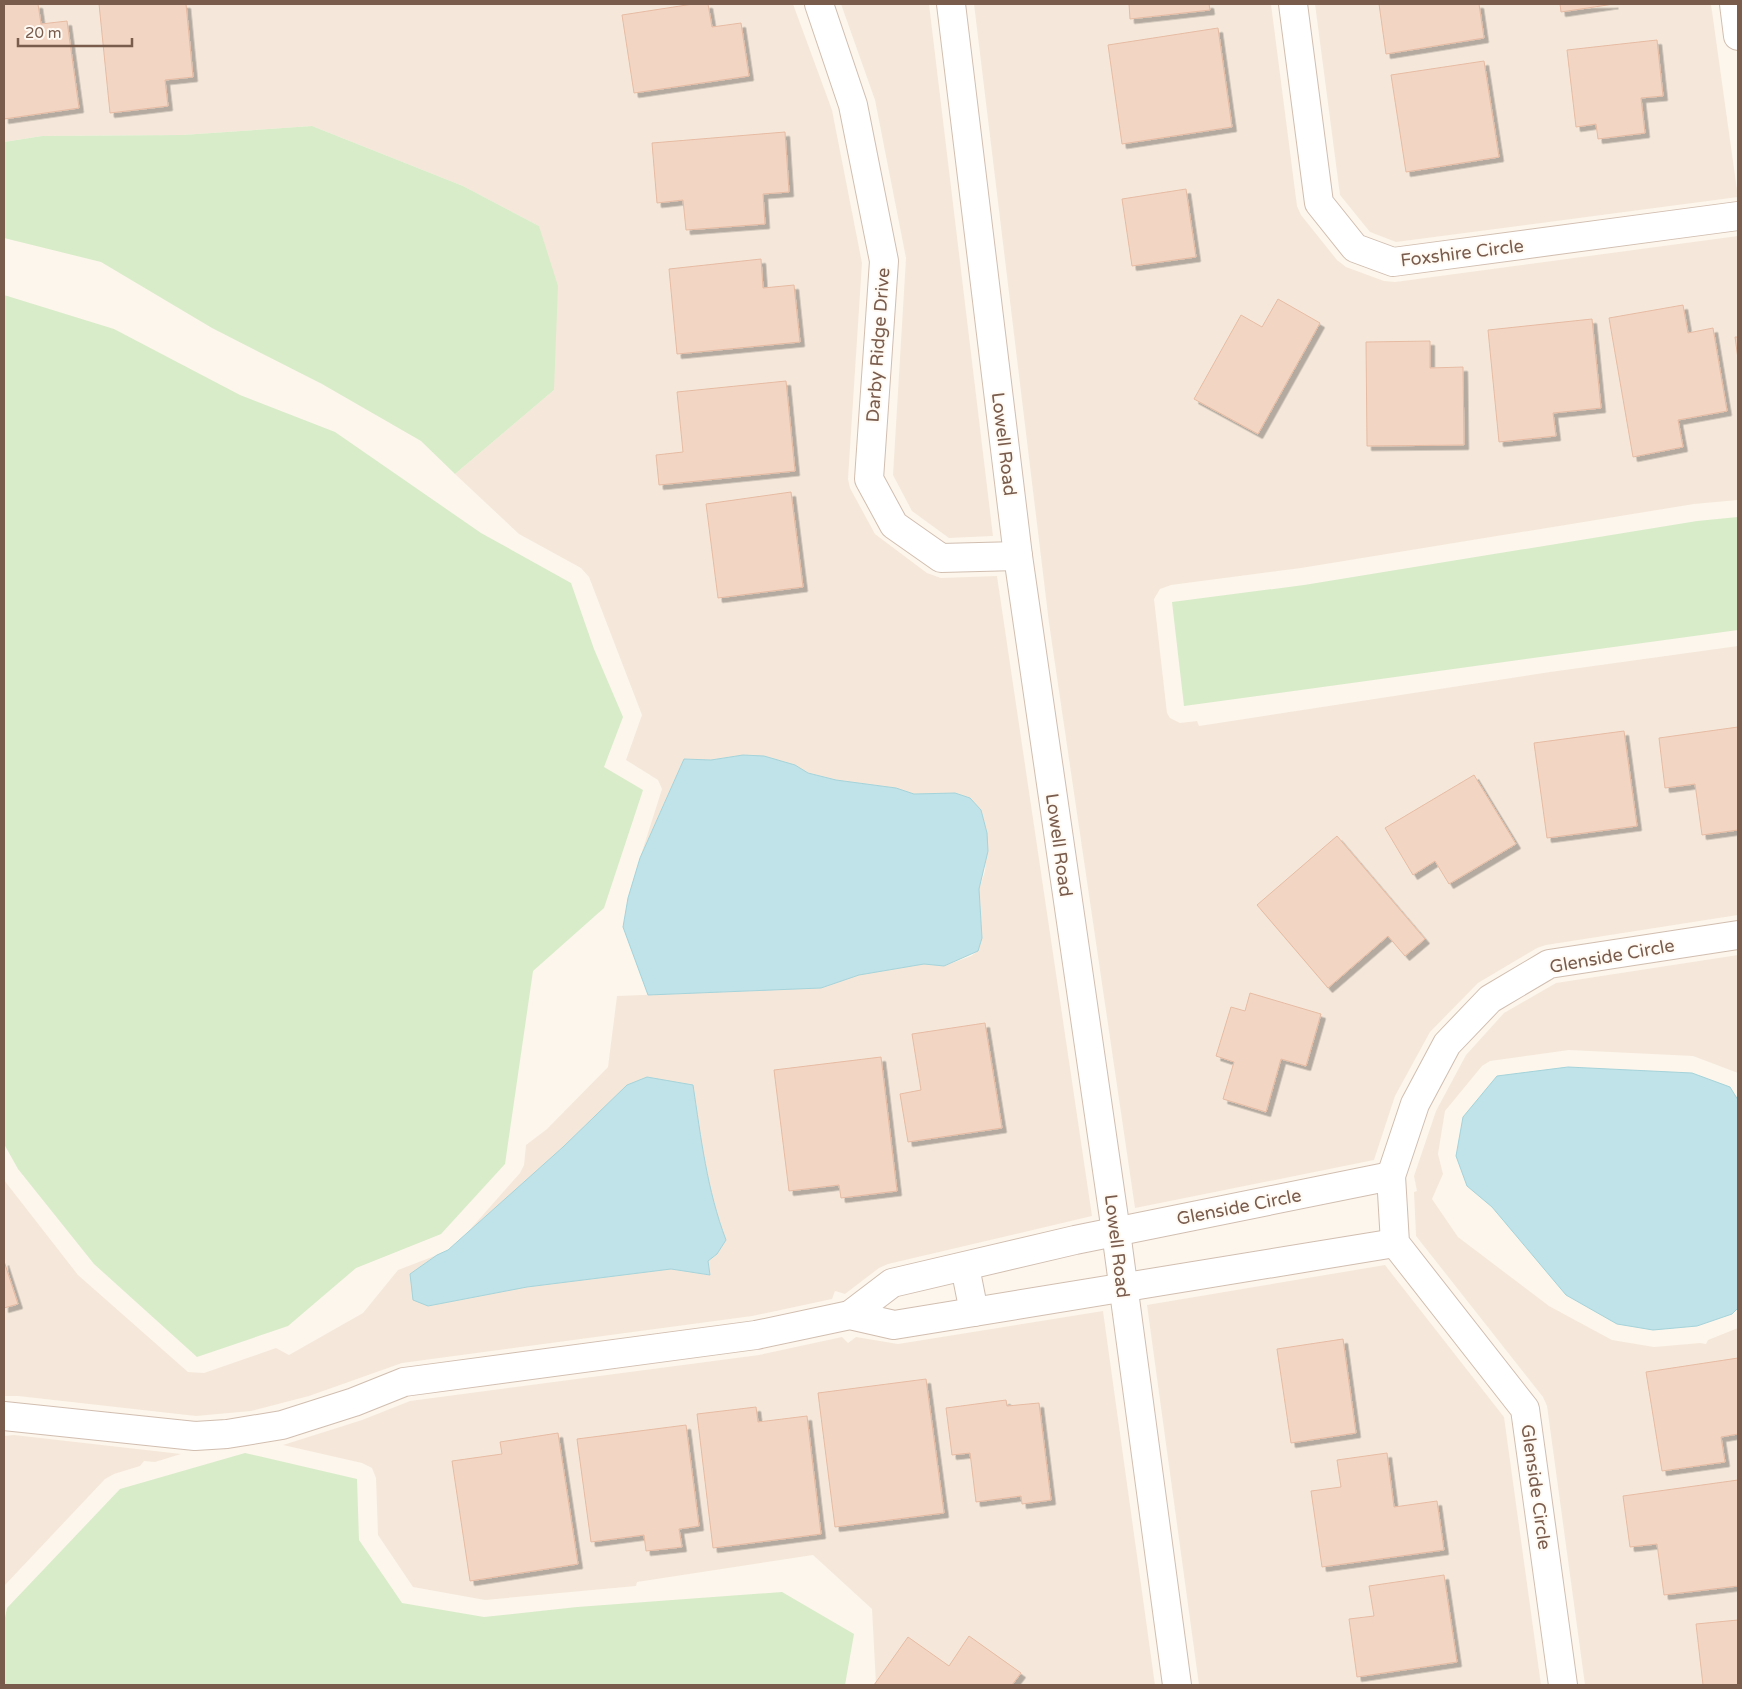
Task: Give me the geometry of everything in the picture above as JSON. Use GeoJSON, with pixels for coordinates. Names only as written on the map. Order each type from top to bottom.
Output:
{"type":"FeatureCollection","features":[{"type":"Feature","properties":{"kind":"street","name":"Darby Ridge Drive"},"geometry":{"type":"LineString","coordinates":[[819,4],[853,105],[884,261],[870,479],[894,525],[941,558],[1018,556]]}},
{"type":"Feature","properties":{"kind":"street","name":"Lowell Road"},"geometry":{"type":"LineString","coordinates":[[951,4],[1018,556],[1116,1232],[1177,1685]]}},
{"type":"Feature","properties":{"kind":"street","name":"Foxshire Circle"},"geometry":{"type":"LineString","coordinates":[[1293,4],[1319,203],[1355,248],[1393,262],[1738,216]]}},
{"type":"Feature","properties":{"kind":"street"},"geometry":{"type":"LineString","coordinates":[[1734,4],[1738,36]]}},
{"type":"Feature","properties":{"kind":"street","name":"Glenside Circle"},"geometry":{"type":"LineString","coordinates":[[1563,1685],[1525,1409],[1395,1243],[1391,1176],[1415,1104],[1447,1044],[1490,999],[1549,964],[1738,935]]}},
{"type":"Feature","properties":{"kind":"street","name":"Glenside Circle"},"geometry":{"type":"LineString","coordinates":[[850,1315],[892,1283],[1116,1232],[1391,1176]]}},
{"type":"Feature","properties":{"kind":"street"},"geometry":{"type":"LineString","coordinates":[[4,1416],[194,1436],[236,1433],[282,1425],[354,1402],[404,1382],[756,1335],[850,1315],[894,1325],[1395,1243]]}},
{"type":"Feature","properties":{"kind":"street"},"geometry":{"type":"LineString","coordinates":[[965,1267],[974,1312]]}},
{"type":"Feature","properties":{"kind":"shaded area"},"geometry":{"type":"Polygon","coordinates":[[[4,4],[793,4],[832,110],[862,263],[848,479],[850,488],[875,534],[927,573],[941,578],[997,576],[1092,1216],[888,1264],[879,1268],[845,1294],[835,1291],[832,1299],[752,1316],[402,1363],[309,1396],[251,1411],[196,1416],[4,1396],[4,1180],[78,1275],[188,1372],[204,1373],[276,1348],[289,1355],[363,1313],[398,1270],[437,1255],[410,1274],[428,1306],[527,1287],[671,1269],[709,1275],[708,1261],[717,1254],[726,1240],[713,1207],[693,1086],[647,1077],[627,1085],[563,1147],[467,1233],[520,1173],[524,1165],[526,1145],[547,1129],[608,1067],[617,996],[821,988],[859,975],[924,964],[944,966],[971,956],[978,951],[982,938],[979,889],[985,871],[987,833],[980,810],[970,798],[955,793],[914,794],[896,788],[836,780],[808,773],[795,765],[743,755],[711,760],[684,759],[640,858],[662,789],[658,780],[626,760],[642,715],[589,577],[581,568],[519,534],[455,474],[554,390],[539,226],[463,186],[312,126],[182,135],[42,136],[4,142],[4,4]]]}},
{"type":"Feature","properties":{"kind":"shaded area"},"geometry":{"type":"Polygon","coordinates":[[[841,4],[929,4],[993,536],[949,538],[912,511],[893,475],[906,258],[875,100],[841,4]]]}},
{"type":"Feature","properties":{"kind":"shaded area"},"geometry":{"type":"Polygon","coordinates":[[[974,4],[1271,4],[1297,206],[1301,215],[1337,260],[1346,267],[1384,281],[1395,282],[1738,236],[1738,500],[1694,504],[1301,568],[1171,585],[1160,589],[1154,599],[1167,713],[1170,718],[1180,723],[1197,721],[1199,726],[1550,672],[1738,646],[1738,915],[1546,945],[1537,948],[1478,983],[1430,1032],[1395,1096],[1374,1160],[1135,1208],[1049,623],[974,4]]]}},
{"type":"Feature","properties":{"kind":"shaded area"},"geometry":{"type":"Polygon","coordinates":[[[1315,4],[1711,4],[1738,197],[1396,242],[1370,232],[1340,195],[1315,4]]]}},
{"type":"Feature","properties":{"kind":"shaded area"},"geometry":{"type":"Polygon","coordinates":[[[1738,955],[1738,1073],[1693,1056],[1569,1050],[1490,1061],[1482,1066],[1445,1111],[1438,1154],[1443,1174],[1432,1199],[1458,1237],[1549,1306],[1612,1340],[1654,1347],[1706,1344],[1708,1340],[1738,1328],[1738,1685],[1585,1685],[1547,1406],[1543,1397],[1416,1236],[1414,1192],[1417,1191],[1414,1176],[1436,1111],[1466,1055],[1504,1013],[1556,983],[1738,955]]]}},
{"type":"Feature","properties":{"kind":"shaded area"},"geometry":{"type":"Polygon","coordinates":[[[1385,1265],[1504,1417],[1541,1685],[1199,1685],[1147,1305],[1385,1265]]]}},
{"type":"Feature","properties":{"kind":"shaded area"},"geometry":{"type":"Polygon","coordinates":[[[1103,1311],[1155,1685],[876,1685],[872,1609],[813,1555],[637,1582],[636,1586],[485,1600],[413,1587],[378,1535],[376,1478],[372,1468],[362,1463],[283,1445],[362,1420],[410,1401],[759,1355],[842,1337],[848,1343],[856,1337],[898,1344],[1103,1311]]]}},
{"type":"Feature","properties":{"kind":"shaded area"},"geometry":{"type":"Polygon","coordinates":[[[14,1435],[181,1454],[155,1462],[144,1461],[140,1466],[114,1474],[105,1479],[4,1586],[4,1436],[14,1435]]]}},
{"type":"Feature","properties":{"kind":"green space"},"geometry":{"type":"Polygon","coordinates":[[[312,126],[463,186],[539,226],[558,286],[554,390],[455,474],[421,441],[322,384],[212,328],[101,262],[4,238],[4,142],[42,136],[182,135],[312,126]]]}},
{"type":"Feature","properties":{"kind":"green space"},"geometry":{"type":"Polygon","coordinates":[[[4,295],[114,329],[240,395],[335,432],[481,533],[571,583],[594,649],[623,717],[604,767],[643,790],[604,908],[533,971],[505,1164],[441,1234],[356,1268],[288,1326],[197,1357],[94,1264],[18,1169],[4,1144],[4,295]]]}},
{"type":"Feature","properties":{"kind":"green space"},"geometry":{"type":"Polygon","coordinates":[[[1738,517],[1738,630],[1184,706],[1172,602],[1304,585],[1697,521],[1738,517]]]}},
{"type":"Feature","properties":{"kind":"green space"},"geometry":{"type":"Polygon","coordinates":[[[245,1453],[357,1479],[359,1540],[402,1603],[484,1617],[577,1607],[782,1592],[854,1634],[845,1685],[4,1685],[4,1622],[7,1608],[120,1489],[245,1453]]]}},
{"type":"Feature","properties":{"kind":"water"},"geometry":{"type":"Polygon","coordinates":[[[743,755],[764,756],[795,765],[808,773],[836,780],[896,788],[914,794],[955,793],[970,798],[981,810],[987,833],[988,851],[979,889],[982,938],[978,951],[944,966],[924,964],[859,975],[821,988],[648,995],[623,927],[628,898],[640,858],[684,759],[711,760],[743,755]]]}},
{"type":"Feature","properties":{"kind":"water"},"geometry":{"type":"Polygon","coordinates":[[[1568,1067],[1692,1073],[1730,1087],[1738,1100],[1738,1308],[1732,1314],[1697,1326],[1653,1330],[1617,1324],[1566,1295],[1492,1207],[1467,1186],[1456,1156],[1463,1117],[1497,1076],[1568,1067]]]}},
{"type":"Feature","properties":{"kind":"water"},"geometry":{"type":"Polygon","coordinates":[[[647,1077],[693,1085],[709,1183],[726,1240],[717,1254],[708,1261],[710,1275],[671,1269],[527,1287],[428,1306],[413,1300],[410,1274],[437,1255],[448,1250],[563,1147],[627,1085],[647,1077]]]}},
{"type":"Feature","properties":{"kind":"building"},"geometry":{"type":"Polygon","coordinates":[[[4,4],[38,4],[41,24],[67,21],[79,108],[4,119],[4,4]]]}},
{"type":"Feature","properties":{"kind":"building"},"geometry":{"type":"Polygon","coordinates":[[[99,4],[186,4],[193,77],[165,80],[168,106],[110,113],[99,4]]]}},
{"type":"Feature","properties":{"kind":"building"},"geometry":{"type":"Polygon","coordinates":[[[693,4],[708,4],[712,27],[741,23],[749,76],[634,93],[622,15],[693,4]]]}},
{"type":"Feature","properties":{"kind":"building"},"geometry":{"type":"Polygon","coordinates":[[[1129,4],[1209,4],[1210,10],[1130,19],[1129,4]]]}},
{"type":"Feature","properties":{"kind":"building"},"geometry":{"type":"Polygon","coordinates":[[[1379,4],[1479,4],[1484,38],[1386,54],[1379,4]]]}},
{"type":"Feature","properties":{"kind":"building"},"geometry":{"type":"Polygon","coordinates":[[[1560,4],[1614,4],[1561,12],[1560,4]]]}},
{"type":"Feature","properties":{"kind":"building"},"geometry":{"type":"Polygon","coordinates":[[[1218,28],[1232,127],[1122,144],[1108,45],[1218,28]]]}},
{"type":"Feature","properties":{"kind":"building"},"geometry":{"type":"Polygon","coordinates":[[[1657,40],[1663,96],[1641,98],[1645,133],[1598,139],[1596,124],[1576,127],[1567,50],[1657,40]]]}},
{"type":"Feature","properties":{"kind":"building"},"geometry":{"type":"Polygon","coordinates":[[[1484,61],[1499,157],[1406,172],[1391,75],[1484,61]]]}},
{"type":"Feature","properties":{"kind":"building"},"geometry":{"type":"Polygon","coordinates":[[[785,132],[789,192],[763,194],[765,224],[686,230],[683,200],[657,203],[652,143],[785,132]]]}},
{"type":"Feature","properties":{"kind":"building"},"geometry":{"type":"Polygon","coordinates":[[[1186,189],[1196,257],[1132,266],[1122,199],[1186,189]]]}},
{"type":"Feature","properties":{"kind":"building"},"geometry":{"type":"Polygon","coordinates":[[[761,259],[763,288],[794,285],[800,342],[677,354],[669,269],[761,259]]]}},
{"type":"Feature","properties":{"kind":"building"},"geometry":{"type":"Polygon","coordinates":[[[1278,299],[1320,323],[1258,434],[1194,399],[1241,315],[1262,327],[1278,299]]]}},
{"type":"Feature","properties":{"kind":"building"},"geometry":{"type":"Polygon","coordinates":[[[1683,305],[1688,333],[1713,328],[1727,411],[1678,420],[1683,447],[1633,457],[1609,318],[1683,305]]]}},
{"type":"Feature","properties":{"kind":"building"},"geometry":{"type":"Polygon","coordinates":[[[1592,319],[1601,408],[1553,413],[1556,436],[1499,442],[1488,330],[1592,319]]]}},
{"type":"Feature","properties":{"kind":"building"},"geometry":{"type":"Polygon","coordinates":[[[1735,337],[1738,337],[1738,359],[1735,337]]]}},
{"type":"Feature","properties":{"kind":"building"},"geometry":{"type":"Polygon","coordinates":[[[1430,341],[1430,368],[1463,367],[1464,445],[1367,446],[1366,342],[1430,341]]]}},
{"type":"Feature","properties":{"kind":"building"},"geometry":{"type":"Polygon","coordinates":[[[786,381],[795,471],[659,485],[656,455],[683,452],[677,392],[786,381]]]}},
{"type":"Feature","properties":{"kind":"building"},"geometry":{"type":"Polygon","coordinates":[[[791,492],[803,587],[718,598],[706,504],[791,492]]]}},
{"type":"Feature","properties":{"kind":"building"},"geometry":{"type":"Polygon","coordinates":[[[1738,727],[1738,830],[1702,835],[1695,784],[1665,788],[1659,738],[1738,727]]]}},
{"type":"Feature","properties":{"kind":"building"},"geometry":{"type":"Polygon","coordinates":[[[1624,731],[1637,826],[1547,838],[1534,743],[1624,731]]]}},
{"type":"Feature","properties":{"kind":"building"},"geometry":{"type":"Polygon","coordinates":[[[1474,775],[1516,844],[1449,884],[1435,861],[1413,875],[1385,828],[1474,775]]]}},
{"type":"Feature","properties":{"kind":"building"},"geometry":{"type":"Polygon","coordinates":[[[1337,836],[1425,939],[1405,956],[1388,936],[1328,988],[1257,905],[1337,836]]]}},
{"type":"Feature","properties":{"kind":"building"},"geometry":{"type":"Polygon","coordinates":[[[1250,993],[1321,1014],[1306,1066],[1281,1059],[1266,1112],[1223,1099],[1234,1062],[1216,1056],[1231,1007],[1245,1011],[1250,993]]]}},
{"type":"Feature","properties":{"kind":"building"},"geometry":{"type":"Polygon","coordinates":[[[985,1023],[1002,1128],[908,1142],[900,1094],[921,1090],[912,1034],[985,1023]]]}},
{"type":"Feature","properties":{"kind":"building"},"geometry":{"type":"Polygon","coordinates":[[[881,1057],[897,1191],[841,1198],[839,1185],[789,1191],[774,1070],[881,1057]]]}},
{"type":"Feature","properties":{"kind":"building"},"geometry":{"type":"Polygon","coordinates":[[[4,1261],[18,1304],[4,1308],[4,1261]]]}},
{"type":"Feature","properties":{"kind":"building"},"geometry":{"type":"Polygon","coordinates":[[[1343,1339],[1356,1433],[1291,1443],[1277,1349],[1343,1339]]]}},
{"type":"Feature","properties":{"kind":"building"},"geometry":{"type":"Polygon","coordinates":[[[1738,1358],[1738,1434],[1721,1437],[1725,1462],[1662,1471],[1646,1372],[1738,1358]]]}},
{"type":"Feature","properties":{"kind":"building"},"geometry":{"type":"Polygon","coordinates":[[[926,1379],[944,1513],[835,1527],[818,1393],[926,1379]]]}},
{"type":"Feature","properties":{"kind":"building"},"geometry":{"type":"Polygon","coordinates":[[[1006,1400],[1007,1406],[1039,1403],[1051,1500],[1022,1504],[1021,1496],[976,1502],[970,1453],[952,1455],[946,1408],[1006,1400]]]}},
{"type":"Feature","properties":{"kind":"building"},"geometry":{"type":"Polygon","coordinates":[[[756,1407],[758,1422],[807,1416],[821,1534],[713,1548],[697,1414],[756,1407]]]}},
{"type":"Feature","properties":{"kind":"building"},"geometry":{"type":"Polygon","coordinates":[[[686,1425],[699,1526],[679,1529],[682,1547],[646,1551],[644,1535],[591,1542],[577,1439],[686,1425]]]}},
{"type":"Feature","properties":{"kind":"building"},"geometry":{"type":"Polygon","coordinates":[[[558,1433],[578,1564],[470,1581],[452,1461],[502,1454],[500,1442],[558,1433]]]}},
{"type":"Feature","properties":{"kind":"building"},"geometry":{"type":"Polygon","coordinates":[[[1387,1453],[1394,1507],[1437,1501],[1444,1550],[1322,1567],[1311,1491],[1341,1487],[1337,1460],[1387,1453]]]}},
{"type":"Feature","properties":{"kind":"building"},"geometry":{"type":"Polygon","coordinates":[[[1738,1480],[1738,1586],[1664,1595],[1657,1544],[1630,1547],[1623,1496],[1738,1480]]]}},
{"type":"Feature","properties":{"kind":"building"},"geometry":{"type":"Polygon","coordinates":[[[1444,1575],[1457,1662],[1357,1677],[1349,1619],[1374,1616],[1369,1586],[1444,1575]]]}},
{"type":"Feature","properties":{"kind":"building"},"geometry":{"type":"Polygon","coordinates":[[[1738,1620],[1738,1685],[1703,1685],[1696,1624],[1738,1620]]]}},
{"type":"Feature","properties":{"kind":"building"},"geometry":{"type":"Polygon","coordinates":[[[969,1636],[1021,1673],[1012,1685],[874,1685],[908,1637],[949,1666],[969,1636]]]}}]}
